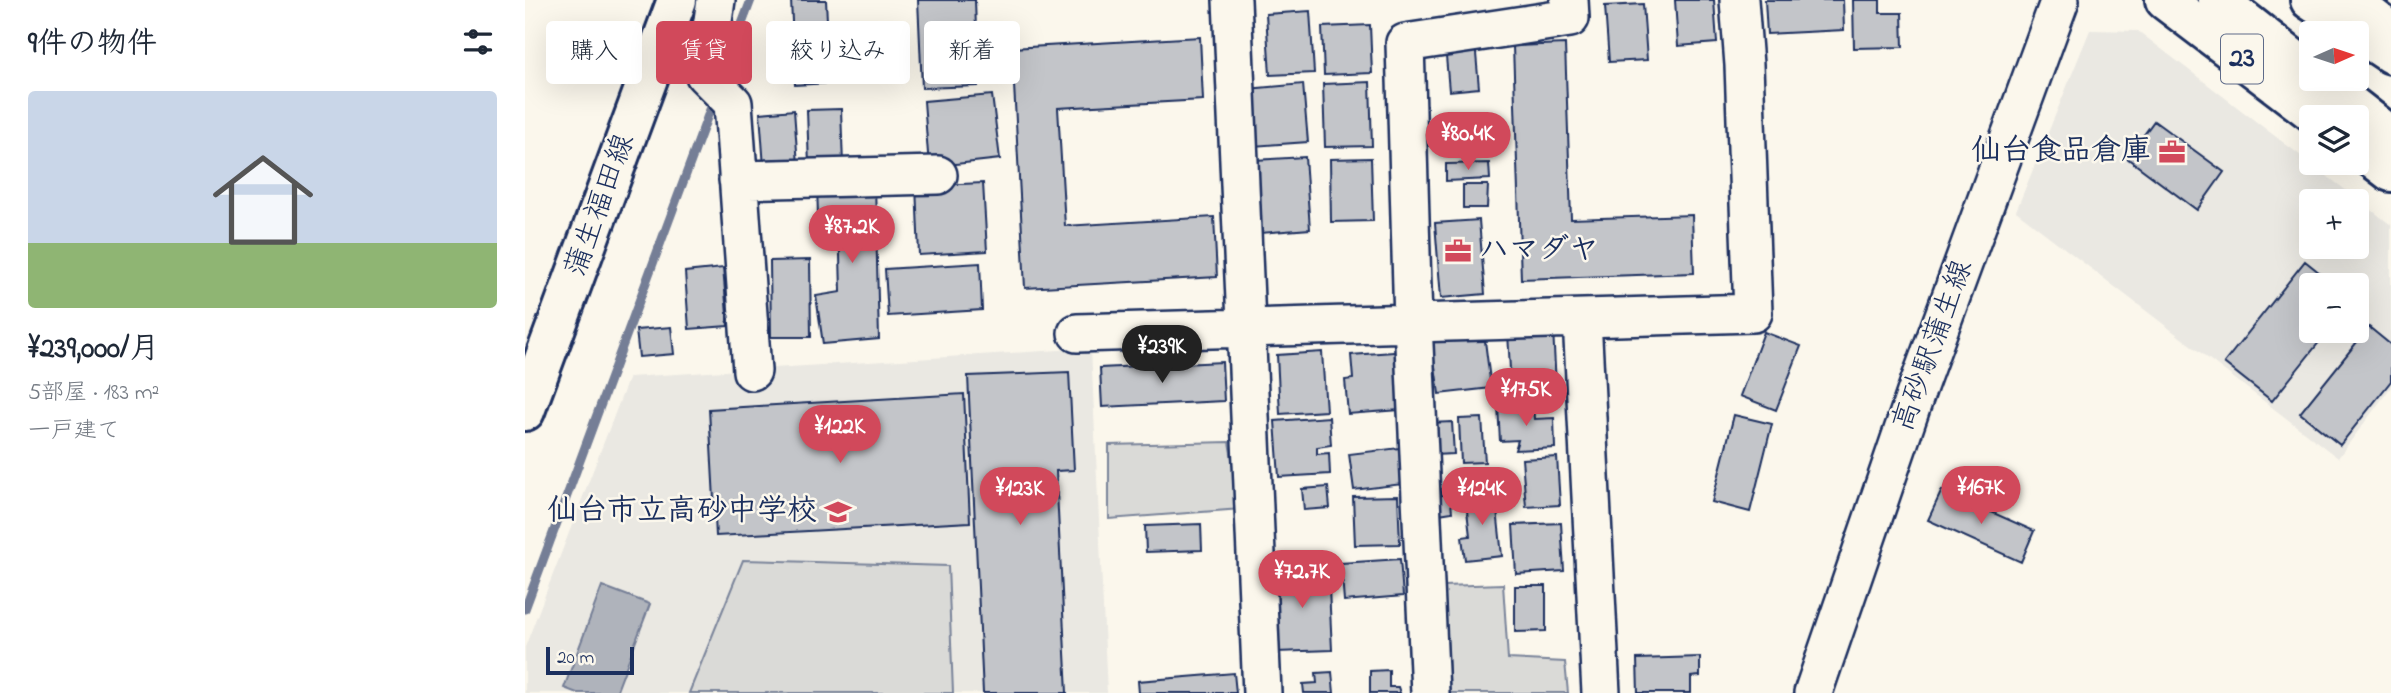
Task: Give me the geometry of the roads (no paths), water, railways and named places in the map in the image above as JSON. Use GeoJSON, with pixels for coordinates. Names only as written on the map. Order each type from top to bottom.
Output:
{"type":"FeatureCollection","features":[{"type":"Feature","properties":{"kind":"main road","name":"蒲生福田線"},"geometry":{"type":"LineString","coordinates":[[525,411],[677,0]]}},
{"type":"Feature","properties":{"kind":"main road","name":"23"},"geometry":{"type":"LineString","coordinates":[[2165,0],[2303,105]]}},
{"type":"Feature","properties":{"kind":"main road"},"geometry":{"type":"LineString","coordinates":[[2218,0],[2299,64]]}},
{"type":"Feature","properties":{"kind":"main road"},"geometry":{"type":"LineString","coordinates":[[2285,0],[2312,21]]}},
{"type":"Feature","properties":{"kind":"main road"},"geometry":{"type":"LineString","coordinates":[[2310,0],[2391,54]]}},
{"type":"Feature","properties":{"kind":"main road"},"geometry":{"type":"LineString","coordinates":[[2350,0],[2391,33]]}},
{"type":"Feature","properties":{"kind":"main road"},"geometry":{"type":"LineString","coordinates":[[2369,65],[2391,82]]}},
{"type":"Feature","properties":{"kind":"main road"},"geometry":{"type":"LineString","coordinates":[[2333,91],[2391,136]]}},
{"type":"Feature","properties":{"kind":"main road"},"geometry":{"type":"LineString","coordinates":[[2369,155],[2391,172]]}},
{"type":"Feature","properties":{"kind":"street"},"geometry":{"type":"LineString","coordinates":[[716,0],[705,75],[733,103],[752,371]]}},
{"type":"Feature","properties":{"kind":"street"},"geometry":{"type":"LineString","coordinates":[[1232,0],[1262,693]]}},
{"type":"Feature","properties":{"kind":"street"},"geometry":{"type":"LineString","coordinates":[[1430,693],[1413,323],[1405,43],[1570,18],[1569,0]]}},
{"type":"Feature","properties":{"kind":"street"},"geometry":{"type":"LineString","coordinates":[[1077,333],[1752,313],[1744,65],[1739,0]]}},
{"type":"Feature","properties":{"kind":"street","name":"高砂駅蒲生線"},"geometry":{"type":"LineString","coordinates":[[1813,693],[1919,384],[2060,0]]}},
{"type":"Feature","properties":{"kind":"street"},"geometry":{"type":"LineString","coordinates":[[738,180],[938,175]]}},
{"type":"Feature","properties":{"kind":"street"},"geometry":{"type":"LineString","coordinates":[[1582,319],[1601,693]]}},
{"type":"Feature","properties":{"kind":"waterway"},"geometry":{"type":"LineString","coordinates":[[743,21],[751,0]]}},
{"type":"Feature","properties":{"kind":"waterway"},"geometry":{"type":"LineString","coordinates":[[525,609],[711,107]]}},
{"type":"Feature","properties":{"kind":"place","name":"仙台食品倉庫"},"geometry":{"type":"Point","coordinates":[2172,152]}},
{"type":"Feature","properties":{"kind":"place","name":"ハマダヤ"},"geometry":{"type":"Point","coordinates":[1458,251]}},
{"type":"Feature","properties":{"kind":"place","name":"仙台市立高砂中学校"},"geometry":{"type":"Point","coordinates":[838,512]}}]}
